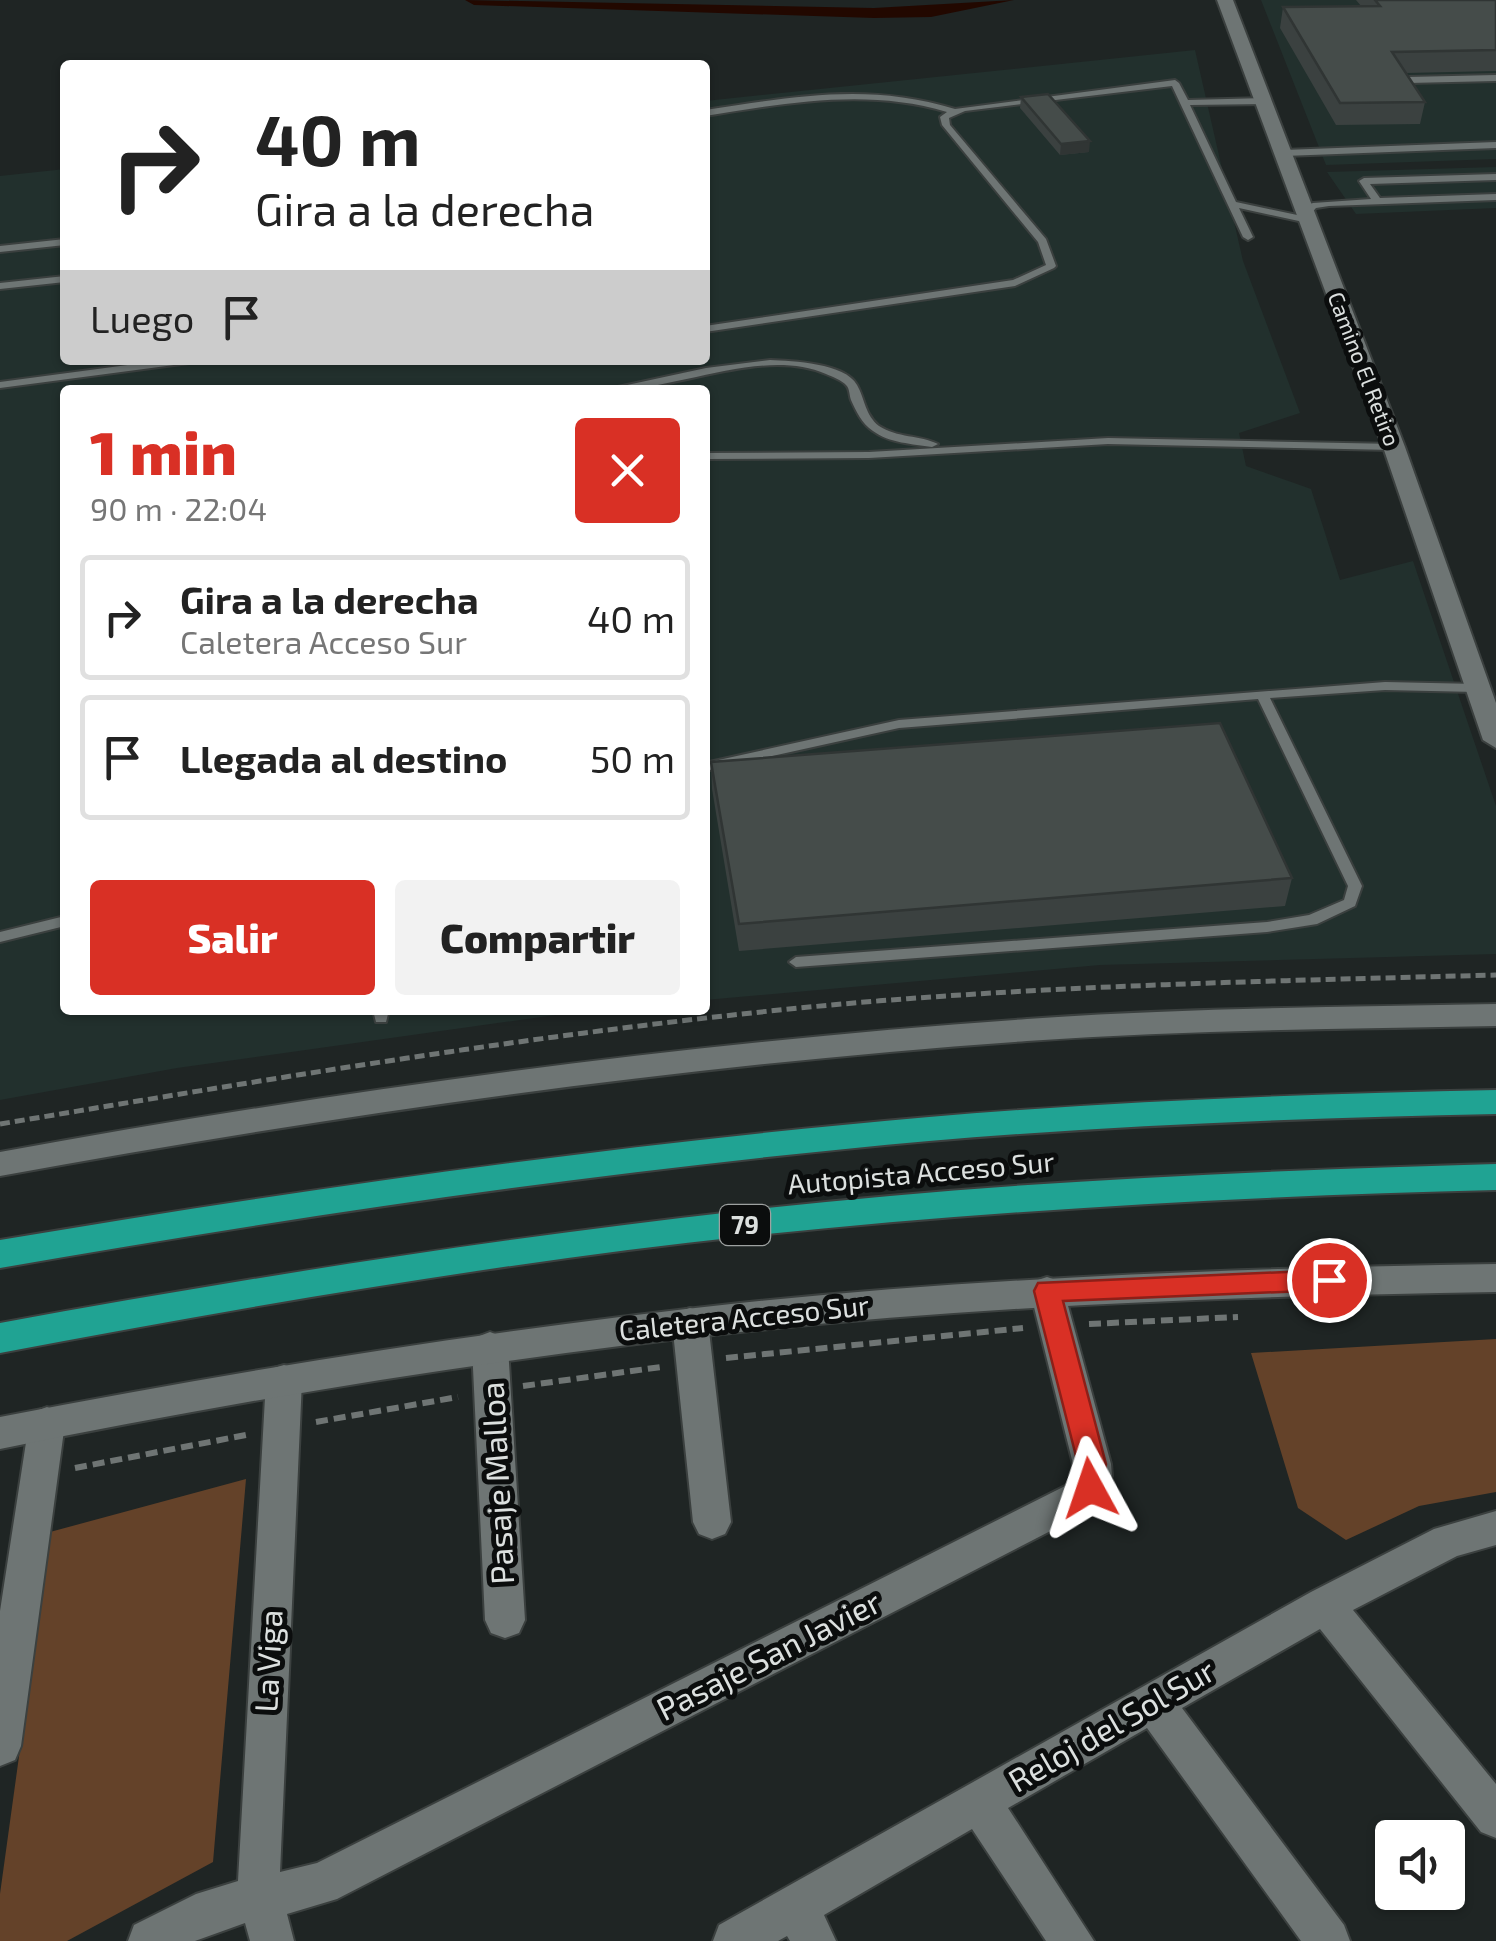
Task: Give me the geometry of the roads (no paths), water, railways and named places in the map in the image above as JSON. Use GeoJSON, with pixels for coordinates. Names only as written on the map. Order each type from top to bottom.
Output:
{"type":"FeatureCollection","features":[{"type":"Feature","properties":{"kind":"highway","name":"Autopista Acceso Sur"},"geometry":{"type":"LineString","coordinates":[[0,1254],[462,1178],[792,1139],[1098,1114],[1496,1102]]}},
{"type":"Feature","properties":{"kind":"highway","name":"Autopista Acceso Sur"},"geometry":{"type":"LineString","coordinates":[[0,1338],[383,1272],[700,1230],[1128,1191],[1496,1178]]}},
{"type":"Feature","properties":{"kind":"street","name":"Camino El Retiro"},"geometry":{"type":"LineString","coordinates":[[1224,0],[1394,446],[1496,740]]}},
{"type":"Feature","properties":{"kind":"street"},"geometry":{"type":"LineString","coordinates":[[0,1164],[353,1103],[796,1050],[1163,1022],[1496,1016]]}},
{"type":"Feature","properties":{"kind":"street","name":"Caletera Acceso Sur"},"geometry":{"type":"LineString","coordinates":[[0,1433],[284,1380],[490,1347],[690,1322],[1051,1308],[1496,1278]]}},
{"type":"Feature","properties":{"kind":"street","name":"Pasaje San Javier"},"geometry":{"type":"LineString","coordinates":[[150,1941],[211,1909],[260,1896],[294,1894],[322,1884],[1084,1495],[1094,1476],[1092,1464],[1051,1308]]}},
{"type":"Feature","properties":{"kind":"street"},"geometry":{"type":"LineString","coordinates":[[690,1322],[712,1522]]}},
{"type":"Feature","properties":{"kind":"street","name":"Pasaje Malloa"},"geometry":{"type":"LineString","coordinates":[[490,1347],[505,1620]]}},
{"type":"Feature","properties":{"kind":"street","name":"La Viga"},"geometry":{"type":"LineString","coordinates":[[272,1941],[260,1896],[284,1380]]}},
{"type":"Feature","properties":{"kind":"street"},"geometry":{"type":"LineString","coordinates":[[0,1746],[47,1423]]}},
{"type":"Feature","properties":{"kind":"street","name":"Reloj del Sol Sur"},"geometry":{"type":"LineString","coordinates":[[735,1941],[805,1924],[978,1802],[1324,1605],[1448,1541],[1496,1528]]}},
{"type":"Feature","properties":{"kind":"street"},"geometry":{"type":"LineString","coordinates":[[1324,1605],[1496,1817]]}},
{"type":"Feature","properties":{"kind":"street"},"geometry":{"type":"LineString","coordinates":[[1153,1703],[1328,1941]]}},
{"type":"Feature","properties":{"kind":"street"},"geometry":{"type":"LineString","coordinates":[[978,1802],[1072,1941]]}},
{"type":"Feature","properties":{"kind":"lane"},"geometry":{"type":"LineString","coordinates":[[1408,80],[1496,78]]}},
{"type":"Feature","properties":{"kind":"lane"},"geometry":{"type":"LineString","coordinates":[[710,112],[866,94],[905,96],[952,111],[1175,83],[1248,237]]}},
{"type":"Feature","properties":{"kind":"lane"},"geometry":{"type":"LineString","coordinates":[[1185,103],[1266,102]]}},
{"type":"Feature","properties":{"kind":"lane"},"geometry":{"type":"LineString","coordinates":[[710,328],[1015,282],[1051,266],[1043,242],[946,125],[944,117],[952,111]]}},
{"type":"Feature","properties":{"kind":"lane"},"geometry":{"type":"LineString","coordinates":[[1284,153],[1496,145]]}},
{"type":"Feature","properties":{"kind":"lane"},"geometry":{"type":"LineString","coordinates":[[1378,202],[1364,181],[1496,177]]}},
{"type":"Feature","properties":{"kind":"lane"},"geometry":{"type":"LineString","coordinates":[[1232,204],[1307,218],[1312,206],[1496,197]]}},
{"type":"Feature","properties":{"kind":"lane"},"geometry":{"type":"LineString","coordinates":[[0,249],[60,243]]}},
{"type":"Feature","properties":{"kind":"lane"},"geometry":{"type":"LineString","coordinates":[[0,286],[60,280]]}},
{"type":"Feature","properties":{"kind":"lane"},"geometry":{"type":"LineString","coordinates":[[647,385],[773,363],[822,366],[852,383],[858,412],[882,433],[960,449]]}},
{"type":"Feature","properties":{"kind":"lane"},"geometry":{"type":"LineString","coordinates":[[0,386],[153,365]]}},
{"type":"Feature","properties":{"kind":"lane"},"geometry":{"type":"LineString","coordinates":[[710,456],[1108,441],[1394,446]]}},
{"type":"Feature","properties":{"kind":"lane"},"geometry":{"type":"LineString","coordinates":[[710,766],[899,724],[1385,686],[1477,688]]}},
{"type":"Feature","properties":{"kind":"lane"},"geometry":{"type":"LineString","coordinates":[[796,962],[1267,927],[1312,920],[1350,903],[1355,886],[1262,695]]}},
{"type":"Feature","properties":{"kind":"lane"},"geometry":{"type":"LineString","coordinates":[[0,938],[60,922]]}},
{"type":"Feature","properties":{"kind":"waterway"},"geometry":{"type":"LineString","coordinates":[[474,0],[874,13],[931,12],[1005,0]]}}]}
